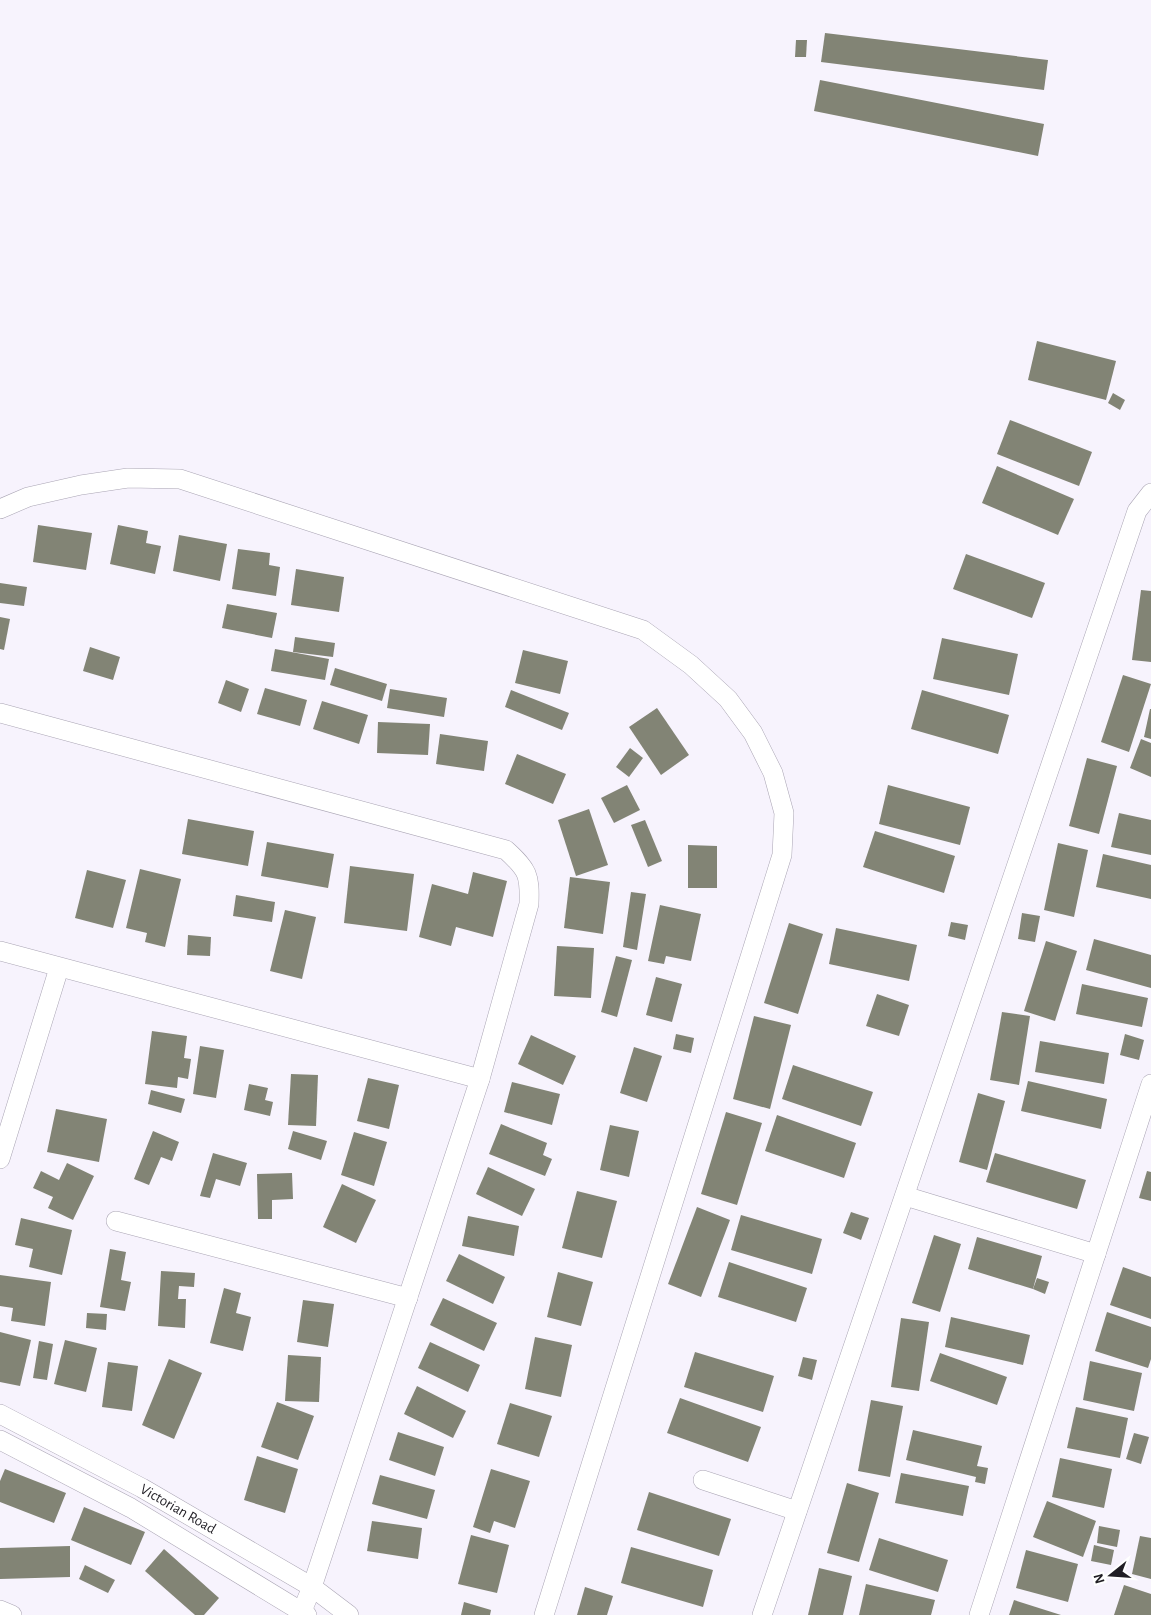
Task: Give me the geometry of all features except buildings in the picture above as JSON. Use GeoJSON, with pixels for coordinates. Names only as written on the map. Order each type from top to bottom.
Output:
{"type":"FeatureCollection","features":[{"type":"Feature","properties":{"kind":"lane"},"geometry":{"type":"LineString","coordinates":[[0,509],[28,497],[81,485],[128,478],[180,479],[643,630],[692,665],[728,699],[753,733],[773,773],[784,813],[782,855],[544,1615]]}},
{"type":"Feature","properties":{"kind":"lane"},"geometry":{"type":"LineString","coordinates":[[762,1615],[906,1196],[1137,511],[1151,493]]}},
{"type":"Feature","properties":{"kind":"lane"},"geometry":{"type":"LineString","coordinates":[[0,713],[506,850],[523,866],[529,882],[528,904],[480,1079],[304,1613]]}},
{"type":"Feature","properties":{"kind":"lane"},"geometry":{"type":"LineString","coordinates":[[0,951],[480,1079]]}},
{"type":"Feature","properties":{"kind":"lane"},"geometry":{"type":"LineString","coordinates":[[0,1159],[59,968]]}},
{"type":"Feature","properties":{"kind":"lane"},"geometry":{"type":"LineString","coordinates":[[979,1615],[1151,1084]]}},
{"type":"Feature","properties":{"kind":"lane"},"geometry":{"type":"LineString","coordinates":[[906,1196],[1096,1254]]}},
{"type":"Feature","properties":{"kind":"lane"},"geometry":{"type":"LineString","coordinates":[[116,1221],[408,1298]]}},
{"type":"Feature","properties":{"kind":"lane","name":"Victorian Road"},"geometry":{"type":"LineString","coordinates":[[0,1414],[142,1488],[312,1587],[349,1615]]}},
{"type":"Feature","properties":{"kind":"lane","name":"Victorian Road"},"geometry":{"type":"LineString","coordinates":[[0,1440],[131,1508],[304,1613]]}},
{"type":"Feature","properties":{"kind":"lane"},"geometry":{"type":"LineString","coordinates":[[703,1480],[798,1511]]}},
{"type":"Feature","properties":{"kind":"lane"},"geometry":{"type":"LineString","coordinates":[[0,1610],[12,1615]]}}]}
